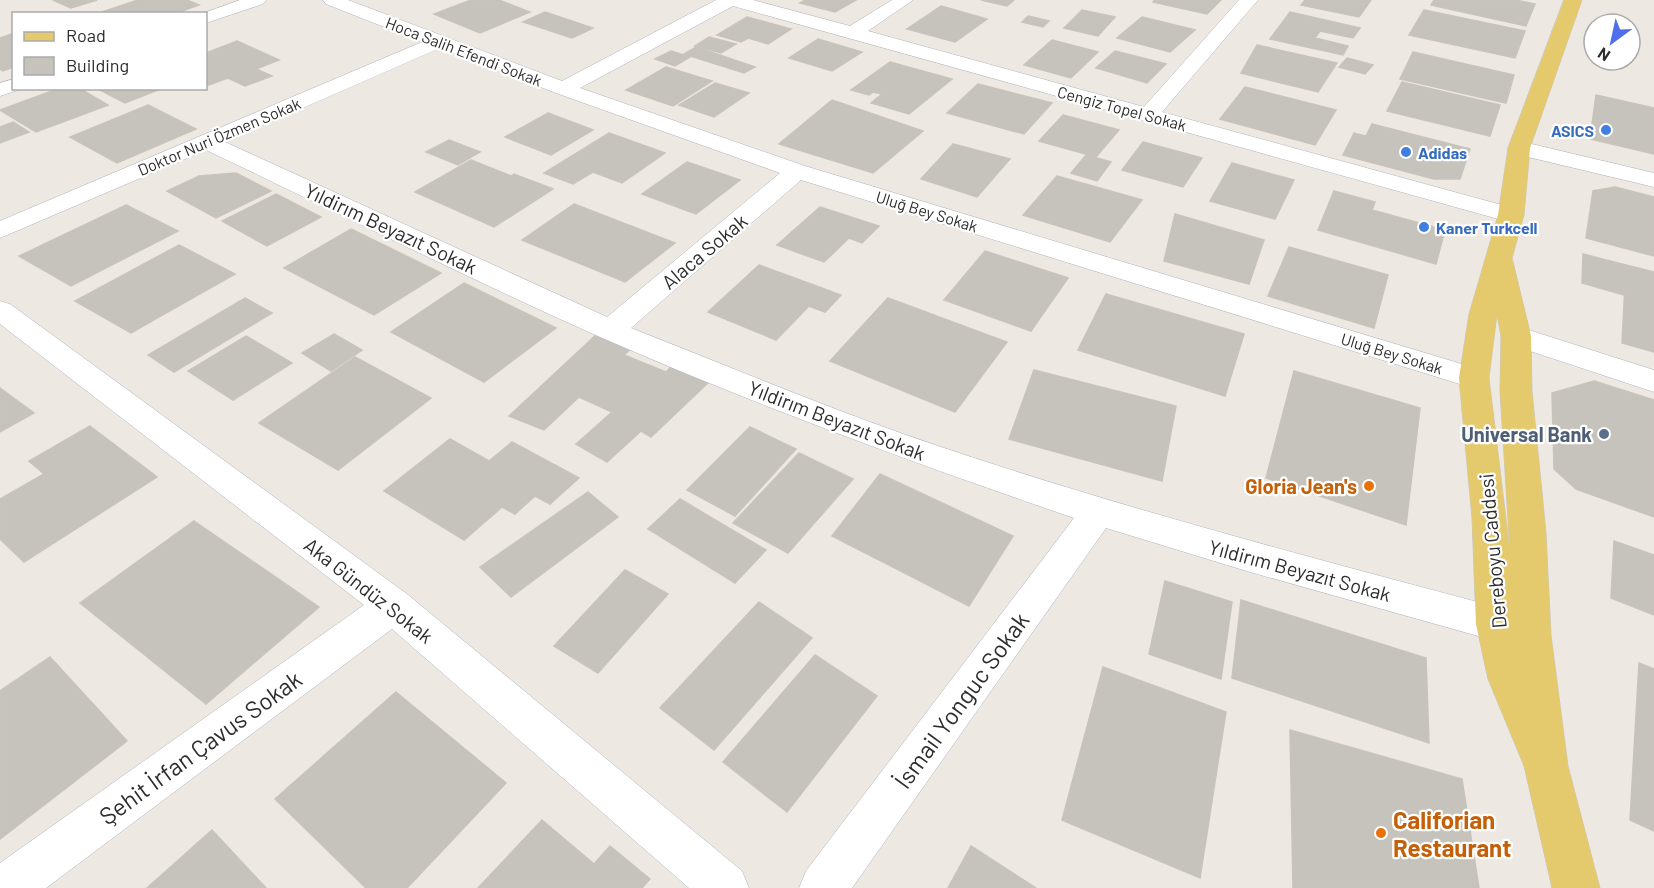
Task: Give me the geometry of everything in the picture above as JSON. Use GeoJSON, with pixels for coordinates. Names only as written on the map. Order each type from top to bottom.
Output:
{"type":"FeatureCollection","features":[{"type":"Feature","properties":{"kind":"main road","name":"Dereboyu Caddesi"},"geometry":{"type":"LineString","coordinates":[[1546,766],[1508,679],[1496,624],[1491,518],[1474,378],[1483,314],[1511,215],[1519,148],[1573,1]]}},
{"type":"Feature","properties":{"kind":"main road","name":"Dereboyu Caddesi"},"geometry":{"type":"LineString","coordinates":[[1500,258],[1516,336],[1516,391],[1528,532],[1531,635],[1546,766],[1576,888]]}},
{"type":"Feature","properties":{"kind":"street"},"geometry":{"type":"LineString","coordinates":[[207,18],[257,0]]}},
{"type":"Feature","properties":{"kind":"street","name":"Hoca Salih Efendi Sokak"},"geometry":{"type":"LineString","coordinates":[[332,0],[563,89]]}},
{"type":"Feature","properties":{"kind":"street"},"geometry":{"type":"LineString","coordinates":[[563,89],[732,0]]}},
{"type":"Feature","properties":{"kind":"street","name":"Cengiz Topel Sokak"},"geometry":{"type":"LineString","coordinates":[[732,0],[1511,215]]}},
{"type":"Feature","properties":{"kind":"street"},"geometry":{"type":"LineString","coordinates":[[853,33],[904,0]]}},
{"type":"Feature","properties":{"kind":"street"},"geometry":{"type":"LineString","coordinates":[[1148,115],[1250,0]]}},
{"type":"Feature","properties":{"kind":"street","name":"Doktor Nuri Özmen Sokak"},"geometry":{"type":"LineString","coordinates":[[0,230],[438,42]]}},
{"type":"Feature","properties":{"kind":"street","name":"Uluğ Bey Sokak"},"geometry":{"type":"LineString","coordinates":[[563,89],[797,171],[1474,378]]}},
{"type":"Feature","properties":{"kind":"street","name":"Yıldirım Beyazıt Sokak"},"geometry":{"type":"LineString","coordinates":[[207,142],[610,330],[825,417],[924,454],[1098,512],[1250,557],[1496,624]]}},
{"type":"Feature","properties":{"kind":"street"},"geometry":{"type":"LineString","coordinates":[[1519,148],[1654,180]]}},
{"type":"Feature","properties":{"kind":"street","name":"Alaca Sokak"},"geometry":{"type":"LineString","coordinates":[[610,330],[797,171]]}},
{"type":"Feature","properties":{"kind":"street","name":"Aka Gündüz Sokak"},"geometry":{"type":"LineString","coordinates":[[0,310],[393,606],[725,888]]}},
{"type":"Feature","properties":{"kind":"street"},"geometry":{"type":"LineString","coordinates":[[1516,336],[1654,381]]}},
{"type":"Feature","properties":{"kind":"street","name":"İsmail Yonguc Sokak"},"geometry":{"type":"LineString","coordinates":[[823,888],[1098,512]]}},
{"type":"Feature","properties":{"kind":"street","name":"Şehit İrfan Çavus Sokak"},"geometry":{"type":"LineString","coordinates":[[6,888],[393,606]]}},
{"type":"Feature","properties":{"kind":"building"},"geometry":{"type":"Polygon","coordinates":[[[53,0],[97,0],[71,8],[53,0]]]}},
{"type":"Feature","properties":{"kind":"building"},"geometry":{"type":"Polygon","coordinates":[[[138,0],[187,0],[199,5],[180,12],[102,12],[138,0]]]}},
{"type":"Feature","properties":{"kind":"building"},"geometry":{"type":"Polygon","coordinates":[[[471,0],[499,0],[530,12],[480,33],[434,14],[471,0]]]}},
{"type":"Feature","properties":{"kind":"building"},"geometry":{"type":"Polygon","coordinates":[[[805,0],[856,0],[835,12],[800,3],[805,0]]]}},
{"type":"Feature","properties":{"kind":"building"},"geometry":{"type":"Polygon","coordinates":[[[981,0],[1014,0],[1007,6],[981,0]]]}},
{"type":"Feature","properties":{"kind":"building"},"geometry":{"type":"Polygon","coordinates":[[[1155,0],[1221,0],[1207,14],[1153,2],[1155,0]]]}},
{"type":"Feature","properties":{"kind":"building"},"geometry":{"type":"Polygon","coordinates":[[[1305,0],[1371,0],[1359,17],[1301,5],[1305,0]]]}},
{"type":"Feature","properties":{"kind":"building"},"geometry":{"type":"Polygon","coordinates":[[[1434,0],[1515,0],[1535,4],[1526,26],[1431,5],[1434,0]]]}},
{"type":"Feature","properties":{"kind":"building"},"geometry":{"type":"Polygon","coordinates":[[[941,6],[987,19],[955,42],[907,29],[941,6]]]}},
{"type":"Feature","properties":{"kind":"building"},"geometry":{"type":"Polygon","coordinates":[[[1082,10],[1115,17],[1098,36],[1064,28],[1082,10]]]}},
{"type":"Feature","properties":{"kind":"building"},"geometry":{"type":"Polygon","coordinates":[[[1424,10],[1525,31],[1515,58],[1409,35],[1424,10]]]}},
{"type":"Feature","properties":{"kind":"building"},"geometry":{"type":"Polygon","coordinates":[[[545,12],[593,28],[572,38],[523,22],[545,12]]]}},
{"type":"Feature","properties":{"kind":"building"},"geometry":{"type":"Polygon","coordinates":[[[1290,12],[1360,28],[1353,38],[1320,31],[1315,38],[1348,46],[1343,55],[1270,39],[1290,12]]]}},
{"type":"Feature","properties":{"kind":"building"},"geometry":{"type":"Polygon","coordinates":[[[1028,16],[1049,21],[1043,27],[1022,22],[1028,16]]]}},
{"type":"Feature","properties":{"kind":"building"},"geometry":{"type":"Polygon","coordinates":[[[747,17],[791,29],[768,44],[748,38],[741,42],[717,35],[747,17]]]}},
{"type":"Feature","properties":{"kind":"building"},"geometry":{"type":"Polygon","coordinates":[[[1142,17],[1195,30],[1170,52],[1117,38],[1142,17]]]}},
{"type":"Feature","properties":{"kind":"building"},"geometry":{"type":"Polygon","coordinates":[[[12,34],[12,68],[3,71],[0,69],[0,38],[12,34]]]}},
{"type":"Feature","properties":{"kind":"building"},"geometry":{"type":"Polygon","coordinates":[[[709,37],[736,44],[721,53],[695,46],[709,37]]]}},
{"type":"Feature","properties":{"kind":"building"},"geometry":{"type":"Polygon","coordinates":[[[818,39],[862,52],[832,71],[789,58],[818,39]]]}},
{"type":"Feature","properties":{"kind":"building"},"geometry":{"type":"Polygon","coordinates":[[[1052,40],[1098,52],[1071,78],[1024,65],[1052,40]]]}},
{"type":"Feature","properties":{"kind":"building"},"geometry":{"type":"Polygon","coordinates":[[[237,41],[279,60],[256,69],[272,76],[245,86],[228,78],[207,86],[207,53],[237,41]]]}},
{"type":"Feature","properties":{"kind":"building"},"geometry":{"type":"Polygon","coordinates":[[[1257,45],[1337,63],[1318,92],[1241,73],[1257,45]]]}},
{"type":"Feature","properties":{"kind":"building"},"geometry":{"type":"Polygon","coordinates":[[[696,47],[755,67],[744,73],[684,54],[696,47]]]}},
{"type":"Feature","properties":{"kind":"building"},"geometry":{"type":"Polygon","coordinates":[[[671,51],[690,57],[675,66],[655,59],[671,51]]]}},
{"type":"Feature","properties":{"kind":"building"},"geometry":{"type":"Polygon","coordinates":[[[1115,51],[1166,64],[1147,83],[1096,68],[1115,51]]]}},
{"type":"Feature","properties":{"kind":"building"},"geometry":{"type":"Polygon","coordinates":[[[1413,52],[1514,75],[1506,103],[1400,79],[1413,52]]]}},
{"type":"Feature","properties":{"kind":"building"},"geometry":{"type":"Polygon","coordinates":[[[1347,58],[1373,65],[1365,74],[1339,67],[1347,58]]]}},
{"type":"Feature","properties":{"kind":"building"},"geometry":{"type":"Polygon","coordinates":[[[890,62],[952,79],[909,114],[871,103],[882,94],[873,92],[869,95],[851,90],[890,62]]]}},
{"type":"Feature","properties":{"kind":"building"},"geometry":{"type":"Polygon","coordinates":[[[666,67],[712,81],[673,106],[626,90],[666,67]]]}},
{"type":"Feature","properties":{"kind":"building"},"geometry":{"type":"Polygon","coordinates":[[[1402,82],[1500,105],[1490,136],[1387,111],[1402,82]]]}},
{"type":"Feature","properties":{"kind":"building"},"geometry":{"type":"Polygon","coordinates":[[[715,83],[749,93],[714,117],[679,105],[715,83]]]}},
{"type":"Feature","properties":{"kind":"building"},"geometry":{"type":"Polygon","coordinates":[[[978,84],[1052,103],[1024,134],[947,113],[978,84]]]}},
{"type":"Feature","properties":{"kind":"building"},"geometry":{"type":"Polygon","coordinates":[[[1245,87],[1336,110],[1315,145],[1220,119],[1245,87]]]}},
{"type":"Feature","properties":{"kind":"building"},"geometry":{"type":"Polygon","coordinates":[[[55,90],[82,90],[108,105],[36,132],[0,110],[55,90]]]}},
{"type":"Feature","properties":{"kind":"building"},"geometry":{"type":"Polygon","coordinates":[[[100,90],[158,90],[125,103],[100,90]]]}},
{"type":"Feature","properties":{"kind":"building"},"geometry":{"type":"Polygon","coordinates":[[[1596,95],[1654,108],[1654,154],[1590,139],[1596,95]]]}},
{"type":"Feature","properties":{"kind":"building"},"geometry":{"type":"Polygon","coordinates":[[[832,100],[923,131],[873,173],[779,144],[832,100]]]}},
{"type":"Feature","properties":{"kind":"building"},"geometry":{"type":"Polygon","coordinates":[[[148,105],[196,129],[117,163],[70,137],[148,105]]]}},
{"type":"Feature","properties":{"kind":"building"},"geometry":{"type":"Polygon","coordinates":[[[548,113],[593,130],[551,155],[505,137],[548,113]]]}},
{"type":"Feature","properties":{"kind":"building"},"geometry":{"type":"Polygon","coordinates":[[[1063,115],[1119,130],[1096,157],[1039,141],[1063,115]]]}},
{"type":"Feature","properties":{"kind":"building"},"geometry":{"type":"Polygon","coordinates":[[[13,122],[29,132],[0,143],[0,127],[13,122]]]}},
{"type":"Feature","properties":{"kind":"building","name":"Adidas"},"geometry":{"type":"Polygon","coordinates":[[[1372,124],[1470,149],[1460,179],[1434,179],[1343,155],[1354,133],[1366,136],[1372,124]]]}},
{"type":"Feature","properties":{"kind":"building"},"geometry":{"type":"Polygon","coordinates":[[[609,133],[665,153],[622,183],[593,172],[573,184],[544,173],[609,133]]]}},
{"type":"Feature","properties":{"kind":"building"},"geometry":{"type":"Polygon","coordinates":[[[449,140],[480,152],[458,165],[426,152],[449,140]]]}},
{"type":"Feature","properties":{"kind":"building"},"geometry":{"type":"Polygon","coordinates":[[[1143,142],[1202,158],[1183,187],[1122,170],[1143,142]]]}},
{"type":"Feature","properties":{"kind":"building"},"geometry":{"type":"Polygon","coordinates":[[[953,144],[1010,159],[977,197],[921,179],[953,144]]]}},
{"type":"Feature","properties":{"kind":"building"},"geometry":{"type":"Polygon","coordinates":[[[1086,155],[1111,162],[1097,181],[1071,173],[1086,155]]]}},
{"type":"Feature","properties":{"kind":"building"},"geometry":{"type":"Polygon","coordinates":[[[471,160],[553,189],[494,227],[415,192],[471,160]]]}},
{"type":"Feature","properties":{"kind":"building"},"geometry":{"type":"Polygon","coordinates":[[[687,162],[740,180],[696,214],[642,194],[687,162]]]}},
{"type":"Feature","properties":{"kind":"building"},"geometry":{"type":"Polygon","coordinates":[[[1232,163],[1294,180],[1275,219],[1210,201],[1232,163]]]}},
{"type":"Feature","properties":{"kind":"building"},"geometry":{"type":"Polygon","coordinates":[[[236,173],[271,191],[216,218],[167,191],[199,176],[236,173]]]}},
{"type":"Feature","properties":{"kind":"building"},"geometry":{"type":"Polygon","coordinates":[[[1057,176],[1142,200],[1110,242],[1023,215],[1057,176]]]}},
{"type":"Feature","properties":{"kind":"building"},"geometry":{"type":"Polygon","coordinates":[[[1615,187],[1654,197],[1654,256],[1586,238],[1593,191],[1615,187]]]}},
{"type":"Feature","properties":{"kind":"building"},"geometry":{"type":"Polygon","coordinates":[[[1334,191],[1375,202],[1372,210],[1445,230],[1436,264],[1318,230],[1334,191]]]}},
{"type":"Feature","properties":{"kind":"building"},"geometry":{"type":"Polygon","coordinates":[[[276,194],[321,217],[267,246],[222,221],[276,194]]]}},
{"type":"Feature","properties":{"kind":"building"},"geometry":{"type":"Polygon","coordinates":[[[574,204],[675,243],[625,282],[522,240],[574,204]]]}},
{"type":"Feature","properties":{"kind":"building"},"geometry":{"type":"Polygon","coordinates":[[[126,205],[178,231],[71,286],[19,256],[126,205]]]}},
{"type":"Feature","properties":{"kind":"building"},"geometry":{"type":"Polygon","coordinates":[[[820,207],[879,226],[862,243],[849,238],[824,262],[777,245],[820,207]]]}},
{"type":"Feature","properties":{"kind":"building"},"geometry":{"type":"Polygon","coordinates":[[[1175,214],[1264,240],[1249,284],[1164,261],[1175,214]]]}},
{"type":"Feature","properties":{"kind":"building"},"geometry":{"type":"Polygon","coordinates":[[[351,229],[441,273],[374,315],[284,268],[351,229]]]}},
{"type":"Feature","properties":{"kind":"building"},"geometry":{"type":"Polygon","coordinates":[[[179,245],[235,274],[131,333],[75,301],[179,245]]]}},
{"type":"Feature","properties":{"kind":"building"},"geometry":{"type":"Polygon","coordinates":[[[1289,247],[1388,275],[1374,328],[1268,296],[1289,247]]]}},
{"type":"Feature","properties":{"kind":"building"},"geometry":{"type":"Polygon","coordinates":[[[985,251],[1068,278],[1031,331],[944,300],[985,251]]]}},
{"type":"Feature","properties":{"kind":"building"},"geometry":{"type":"Polygon","coordinates":[[[1583,254],[1626,265],[1624,295],[1582,283],[1583,254]]]}},
{"type":"Feature","properties":{"kind":"building"},"geometry":{"type":"Polygon","coordinates":[[[759,265],[841,295],[825,312],[809,306],[776,340],[708,312],[759,265]]]}},
{"type":"Feature","properties":{"kind":"building"},"geometry":{"type":"Polygon","coordinates":[[[1626,265],[1654,272],[1654,352],[1622,343],[1626,265]]]}},
{"type":"Feature","properties":{"kind":"building"},"geometry":{"type":"Polygon","coordinates":[[[464,283],[556,328],[484,382],[391,332],[464,283]]]}},
{"type":"Feature","properties":{"kind":"building"},"geometry":{"type":"Polygon","coordinates":[[[1106,294],[1244,334],[1225,396],[1078,350],[1106,294]]]}},
{"type":"Feature","properties":{"kind":"building"},"geometry":{"type":"Polygon","coordinates":[[[245,298],[272,313],[174,372],[148,355],[245,298]]]}},
{"type":"Feature","properties":{"kind":"building"},"geometry":{"type":"Polygon","coordinates":[[[888,298],[1007,342],[955,412],[830,361],[888,298]]]}},
{"type":"Feature","properties":{"kind":"building"},"geometry":{"type":"Polygon","coordinates":[[[599,332],[634,346],[624,355],[666,372],[675,363],[711,380],[651,437],[641,431],[607,462],[576,444],[612,412],[579,397],[544,430],[509,416],[599,332]]]}},
{"type":"Feature","properties":{"kind":"building"},"geometry":{"type":"Polygon","coordinates":[[[334,334],[362,350],[331,371],[302,353],[334,334]]]}},
{"type":"Feature","properties":{"kind":"building"},"geometry":{"type":"Polygon","coordinates":[[[246,336],[292,363],[233,400],[188,371],[246,336]]]}},
{"type":"Feature","properties":{"kind":"building"},"geometry":{"type":"Polygon","coordinates":[[[355,357],[431,398],[338,470],[259,423],[355,357]]]}},
{"type":"Feature","properties":{"kind":"building"},"geometry":{"type":"Polygon","coordinates":[[[1034,370],[1176,406],[1162,481],[1009,439],[1034,370]]]}},
{"type":"Feature","properties":{"kind":"building"},"geometry":{"type":"Polygon","coordinates":[[[1294,371],[1420,408],[1406,525],[1266,478],[1294,371]]]}},
{"type":"Feature","properties":{"kind":"building","name":"Universal Bank"},"geometry":{"type":"Polygon","coordinates":[[[1594,381],[1654,400],[1654,517],[1576,489],[1554,469],[1552,393],[1594,381]]]}},
{"type":"Feature","properties":{"kind":"building"},"geometry":{"type":"Polygon","coordinates":[[[0,388],[34,413],[0,432],[0,388]]]}},
{"type":"Feature","properties":{"kind":"building"},"geometry":{"type":"Polygon","coordinates":[[[90,426],[157,477],[24,562],[0,539],[0,499],[44,474],[29,461],[90,426]]]}},
{"type":"Feature","properties":{"kind":"building"},"geometry":{"type":"Polygon","coordinates":[[[750,427],[796,449],[735,516],[687,490],[750,427]]]}},
{"type":"Feature","properties":{"kind":"building"},"geometry":{"type":"Polygon","coordinates":[[[450,439],[489,461],[512,442],[579,478],[550,504],[535,496],[515,514],[502,507],[464,540],[384,491],[450,439]]]}},
{"type":"Feature","properties":{"kind":"building"},"geometry":{"type":"Polygon","coordinates":[[[799,453],[853,479],[788,553],[733,523],[799,453]]]}},
{"type":"Feature","properties":{"kind":"building"},"geometry":{"type":"Polygon","coordinates":[[[880,474],[1013,536],[969,606],[832,536],[880,474]]]}},
{"type":"Feature","properties":{"kind":"building"},"geometry":{"type":"Polygon","coordinates":[[[588,492],[618,517],[511,597],[480,567],[588,492]]]}},
{"type":"Feature","properties":{"kind":"building"},"geometry":{"type":"Polygon","coordinates":[[[680,499],[766,550],[735,583],[648,529],[680,499]]]}},
{"type":"Feature","properties":{"kind":"building"},"geometry":{"type":"Polygon","coordinates":[[[194,521],[319,607],[206,704],[80,603],[194,521]]]}},
{"type":"Feature","properties":{"kind":"building"},"geometry":{"type":"Polygon","coordinates":[[[1614,541],[1654,555],[1654,615],[1611,598],[1614,541]]]}},
{"type":"Feature","properties":{"kind":"building"},"geometry":{"type":"Polygon","coordinates":[[[625,570],[668,594],[598,673],[554,646],[625,570]]]}},
{"type":"Feature","properties":{"kind":"building"},"geometry":{"type":"Polygon","coordinates":[[[1165,581],[1232,602],[1221,679],[1149,654],[1165,581]]]}},
{"type":"Feature","properties":{"kind":"building"},"geometry":{"type":"Polygon","coordinates":[[[1241,600],[1426,658],[1429,743],[1232,678],[1241,600]]]}},
{"type":"Feature","properties":{"kind":"building"},"geometry":{"type":"Polygon","coordinates":[[[759,602],[812,638],[714,750],[660,708],[759,602]]]}},
{"type":"Feature","properties":{"kind":"building"},"geometry":{"type":"Polygon","coordinates":[[[815,655],[877,696],[787,812],[723,762],[815,655]]]}},
{"type":"Feature","properties":{"kind":"building"},"geometry":{"type":"Polygon","coordinates":[[[50,657],[127,741],[0,839],[0,691],[50,657]]]}},
{"type":"Feature","properties":{"kind":"building"},"geometry":{"type":"Polygon","coordinates":[[[1639,663],[1654,669],[1654,831],[1630,820],[1639,663]]]}},
{"type":"Feature","properties":{"kind":"building"},"geometry":{"type":"Polygon","coordinates":[[[1103,667],[1226,712],[1200,878],[1062,820],[1103,667]]]}},
{"type":"Feature","properties":{"kind":"building"},"geometry":{"type":"Polygon","coordinates":[[[396,692],[506,783],[407,888],[366,888],[275,799],[396,692]]]}},
{"type":"Feature","properties":{"kind":"building","name":"Califorian Restaurant"},"geometry":{"type":"Polygon","coordinates":[[[1290,730],[1462,779],[1479,888],[1293,888],[1290,730]]]}},
{"type":"Feature","properties":{"kind":"building"},"geometry":{"type":"Polygon","coordinates":[[[542,820],[594,864],[610,846],[650,879],[642,888],[478,888],[542,820]]]}},
{"type":"Feature","properties":{"kind":"building"},"geometry":{"type":"Polygon","coordinates":[[[212,830],[266,888],[147,888],[212,830]]]}},
{"type":"Feature","properties":{"kind":"building"},"geometry":{"type":"Polygon","coordinates":[[[971,846],[1036,888],[948,888],[971,846]]]}},
{"type":"Feature","properties":{"kind":"place","name":"ASICS"},"geometry":{"type":"Point","coordinates":[1606,130]}},
{"type":"Feature","properties":{"kind":"place","name":"Adidas"},"geometry":{"type":"Point","coordinates":[1406,152]}},
{"type":"Feature","properties":{"kind":"place","name":"Kaner Turkcell"},"geometry":{"type":"Point","coordinates":[1424,227]}},
{"type":"Feature","properties":{"kind":"place","name":"Universal Bank"},"geometry":{"type":"Point","coordinates":[1604,434]}},
{"type":"Feature","properties":{"kind":"place","name":"Gloria Jean's"},"geometry":{"type":"Point","coordinates":[1369,486]}},
{"type":"Feature","properties":{"kind":"place","name":"Califorian Restaurant"},"geometry":{"type":"Point","coordinates":[1381,833]}}]}
